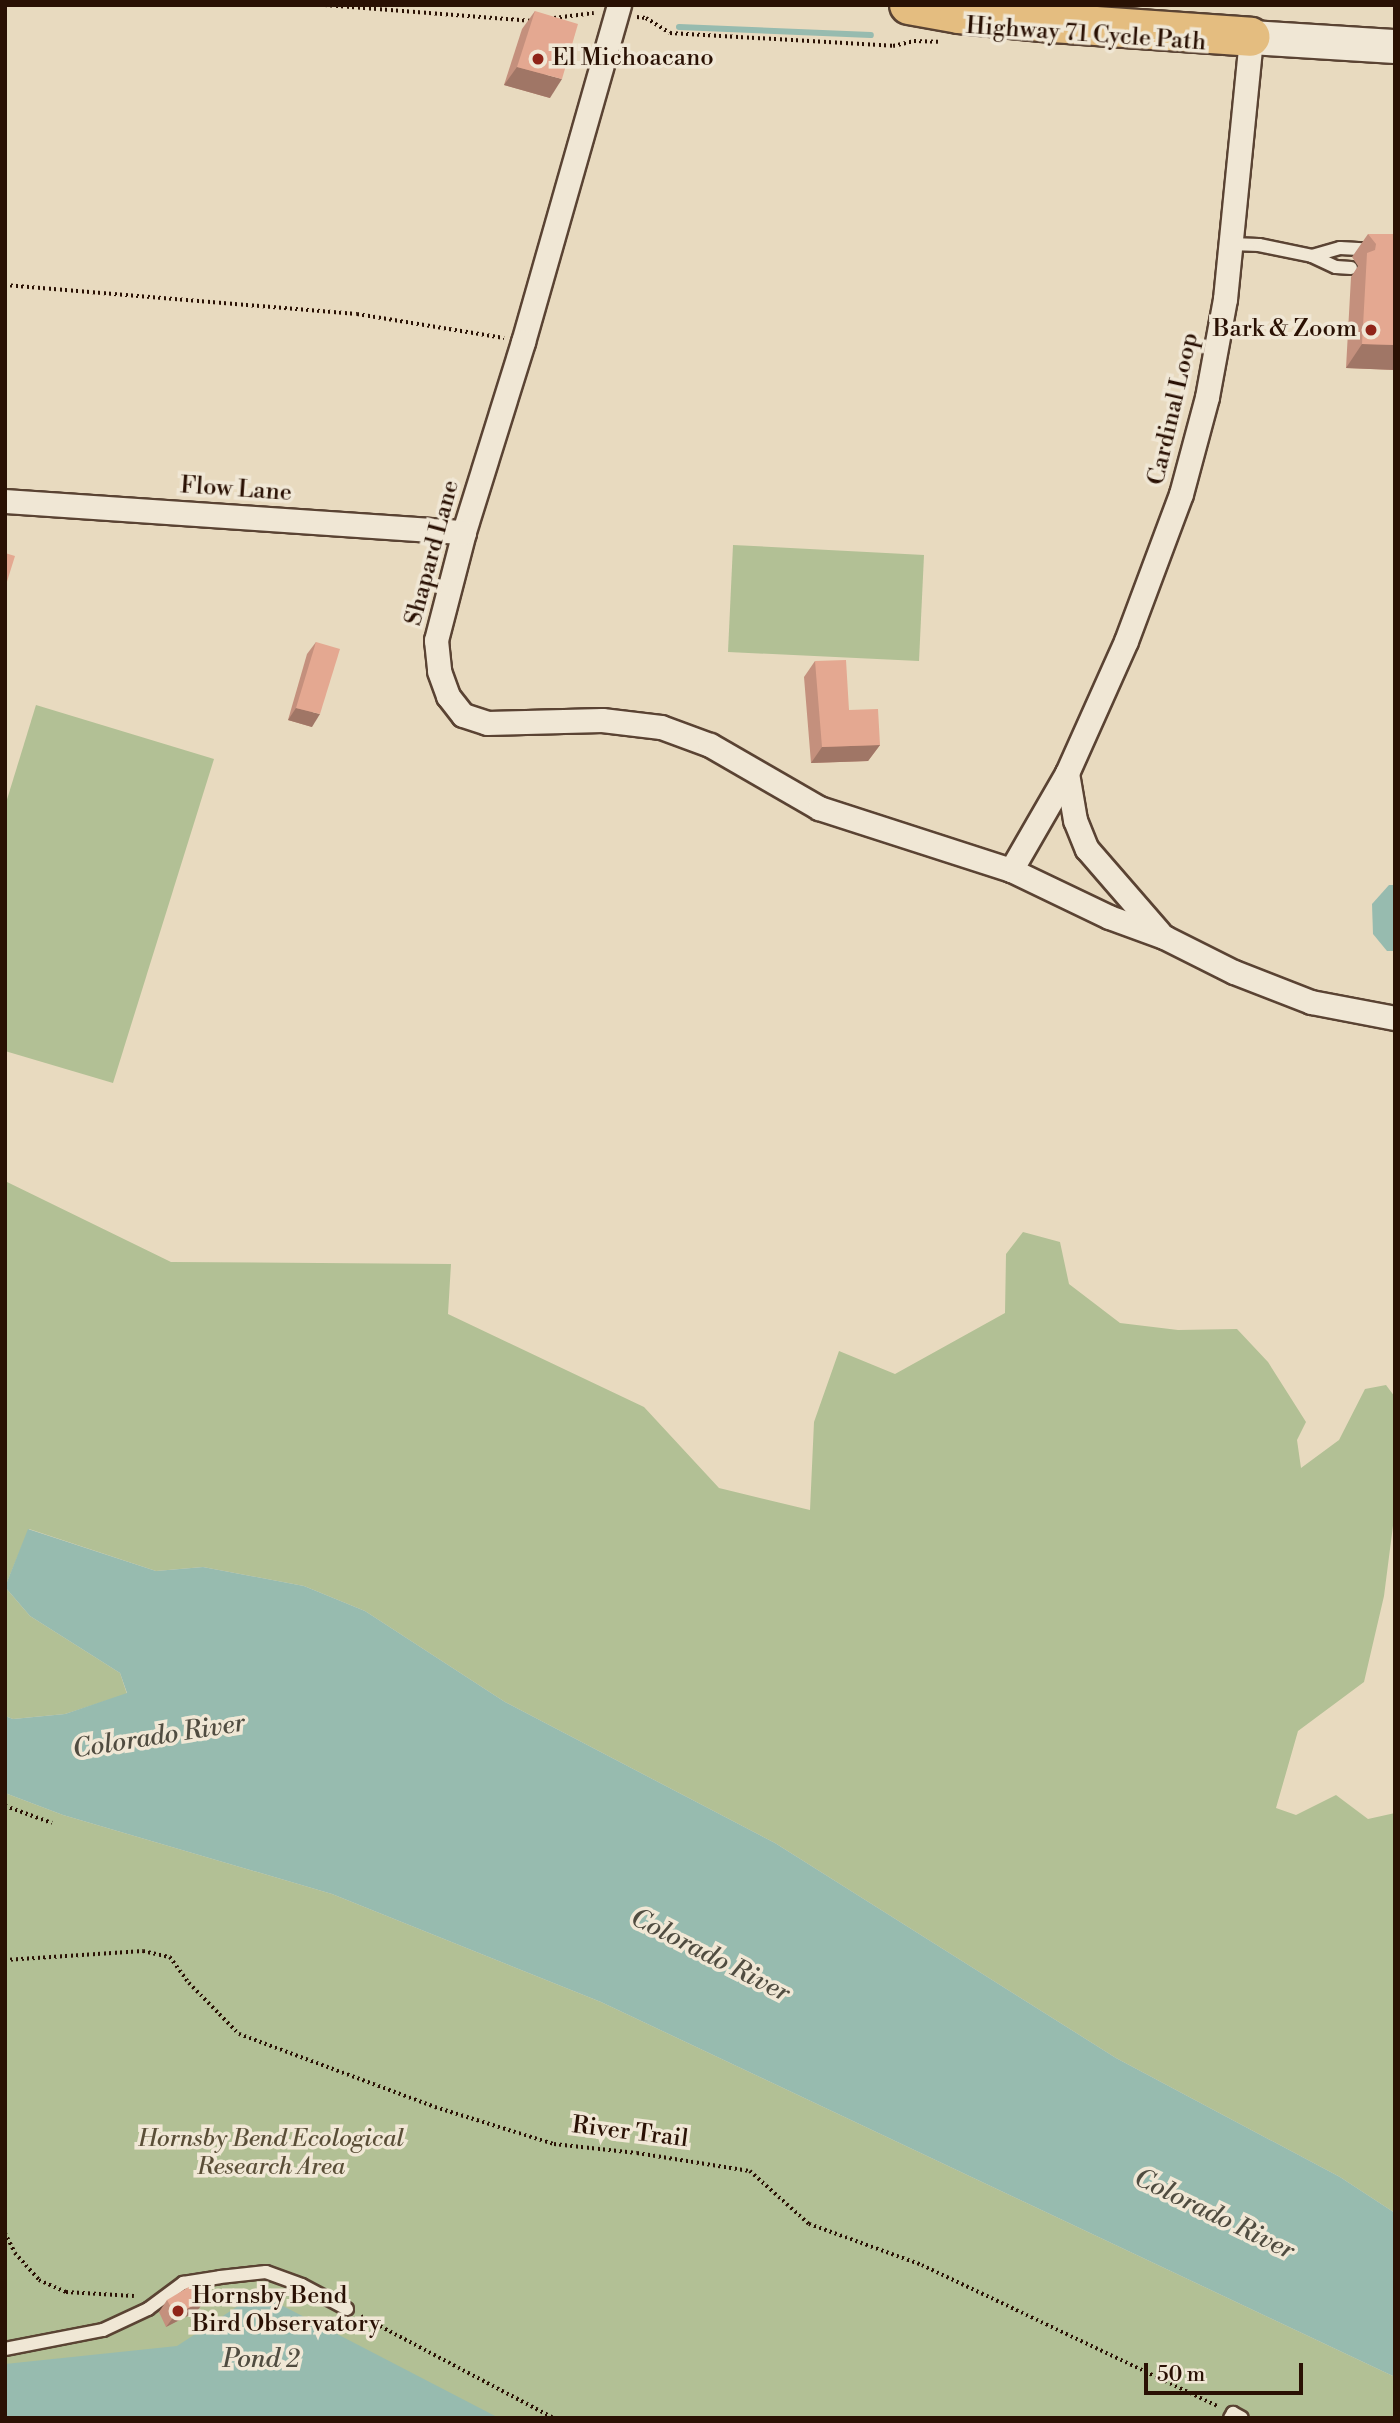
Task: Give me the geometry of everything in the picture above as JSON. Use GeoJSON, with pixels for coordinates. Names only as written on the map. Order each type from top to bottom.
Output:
{"type":"FeatureCollection","features":[{"type":"Feature","properties":{"kind":"highway"},"geometry":{"type":"LineString","coordinates":[[909,5],[959,14],[1053,23],[1251,37]]}},
{"type":"Feature","properties":{"kind":"street","name":"Shapard Lane"},"geometry":{"type":"LineString","coordinates":[[618,9],[523,342],[464,531],[436,640],[439,671],[448,696],[463,715],[499,724],[602,720],[660,727],[710,745],[819,808],[1011,870]]}},
{"type":"Feature","properties":{"kind":"street"},"geometry":{"type":"LineString","coordinates":[[1251,37],[1395,46]]}},
{"type":"Feature","properties":{"kind":"street","name":"Cardinal Loop"},"geometry":{"type":"LineString","coordinates":[[1011,870],[1067,773],[1126,641],[1181,494],[1207,397],[1225,299],[1251,37]]}},
{"type":"Feature","properties":{"kind":"street","name":"Flow Lane"},"geometry":{"type":"LineString","coordinates":[[5,501],[464,531]]}},
{"type":"Feature","properties":{"kind":"street"},"geometry":{"type":"LineString","coordinates":[[1067,773],[1075,820],[1087,849],[1164,937]]}},
{"type":"Feature","properties":{"kind":"street"},"geometry":{"type":"LineString","coordinates":[[1011,870],[1109,917],[1164,937],[1234,972],[1311,1002],[1395,1018]]}},
{"type":"Feature","properties":{"kind":"lane"},"geometry":{"type":"LineString","coordinates":[[1231,244],[1259,245],[1312,256],[1336,267],[1351,268]]}},
{"type":"Feature","properties":{"kind":"lane"},"geometry":{"type":"LineString","coordinates":[[1312,256],[1340,248],[1395,251]]}},
{"type":"Feature","properties":{"kind":"lane"},"geometry":{"type":"LineString","coordinates":[[5,2349],[103,2330],[148,2309],[183,2283],[266,2272],[302,2285],[347,2309]]}},
{"type":"Feature","properties":{"kind":"path"},"geometry":{"type":"LineString","coordinates":[[325,5],[538,22]]}},
{"type":"Feature","properties":{"kind":"path","name":"Highway 71 Cycle Path"},"geometry":{"type":"LineString","coordinates":[[549,19],[618,9],[646,18],[670,33],[893,46],[914,41],[940,43]]}},
{"type":"Feature","properties":{"kind":"path"},"geometry":{"type":"LineString","coordinates":[[5,285],[357,314],[523,342]]}},
{"type":"Feature","properties":{"kind":"path"},"geometry":{"type":"LineString","coordinates":[[5,1806],[52,1823]]}},
{"type":"Feature","properties":{"kind":"path","name":"River Trail"},"geometry":{"type":"LineString","coordinates":[[5,1960],[143,1951],[170,1957],[188,1983],[239,2034],[332,2070],[435,2107],[554,2144],[750,2171],[809,2224],[922,2265],[1235,2416]]}},
{"type":"Feature","properties":{"kind":"path"},"geometry":{"type":"LineString","coordinates":[[5,2233],[15,2252],[38,2280],[66,2292],[138,2296],[148,2309]]}},
{"type":"Feature","properties":{"kind":"path"},"geometry":{"type":"LineString","coordinates":[[347,2309],[554,2418]]}},
{"type":"Feature","properties":{"kind":"green space"},"geometry":{"type":"Polygon","coordinates":[[[733,545],[924,555],[919,661],[728,652],[733,545]]]}},
{"type":"Feature","properties":{"kind":"green space"},"geometry":{"type":"Polygon","coordinates":[[[36,705],[214,759],[113,1083],[5,1051],[5,806],[36,705]]]}},
{"type":"Feature","properties":{"kind":"green space"},"geometry":{"type":"Polygon","coordinates":[[[5,1181],[171,1262],[451,1264],[448,1314],[644,1407],[719,1488],[810,1510],[814,1422],[839,1351],[895,1374],[1005,1313],[1006,1254],[1023,1232],[1060,1242],[1069,1284],[1120,1323],[1178,1330],[1237,1329],[1268,1362],[1306,1422],[1297,1440],[1301,1468],[1339,1440],[1365,1389],[1386,1385],[1395,1397],[1395,1510],[1384,1596],[1364,1682],[1298,1731],[1276,1808],[1296,1815],[1336,1795],[1368,1819],[1395,1813],[1395,2213],[1340,2177],[1116,2058],[775,1843],[505,1702],[365,1611],[304,1586],[203,1567],[156,1571],[29,1529],[5,1587],[5,1181]]]}},
{"type":"Feature","properties":{"kind":"green space"},"geometry":{"type":"Polygon","coordinates":[[[5,1587],[30,1616],[120,1673],[127,1694],[65,1714],[13,1719],[5,1716],[5,1587]]]}},
{"type":"Feature","properties":{"kind":"green space","name":"Hornsby Bend Ecological Research Area"},"geometry":{"type":"Polygon","coordinates":[[[5,1793],[63,1815],[332,1894],[601,2002],[1395,2377],[1395,2418],[5,2418],[5,1793]]]}},
{"type":"Feature","properties":{"kind":"water"},"geometry":{"type":"Polygon","coordinates":[[[1389,885],[1395,885],[1395,951],[1387,951],[1373,934],[1372,904],[1389,885]]]}},
{"type":"Feature","properties":{"kind":"water","name":"Colorado River"},"geometry":{"type":"Polygon","coordinates":[[[28,1529],[156,1571],[203,1567],[304,1586],[365,1611],[505,1702],[775,1843],[1116,2058],[1340,2177],[1395,2213],[1395,2377],[601,2002],[332,1894],[63,1815],[5,1793],[5,1716],[13,1719],[65,1714],[127,1693],[120,1673],[30,1616],[5,1587],[28,1529]]]}},
{"type":"Feature","properties":{"kind":"water","name":"Pond 2"},"geometry":{"type":"Polygon","coordinates":[[[258,2293],[499,2418],[5,2418],[5,2364],[177,2346],[258,2293]]]}},
{"type":"Feature","properties":{"kind":"building"},"geometry":{"type":"Polygon","coordinates":[[[535,11],[578,24],[562,79],[517,67],[535,11]]]}},
{"type":"Feature","properties":{"kind":"building"},"geometry":{"type":"Polygon","coordinates":[[[1368,234],[1395,234],[1395,345],[1362,344],[1367,253],[1375,250],[1376,244],[1368,234]]]}},
{"type":"Feature","properties":{"kind":"building"},"geometry":{"type":"Polygon","coordinates":[[[5,553],[15,556],[5,588],[5,553]]]}},
{"type":"Feature","properties":{"kind":"building"},"geometry":{"type":"Polygon","coordinates":[[[316,642],[340,649],[320,714],[296,708],[316,642]]]}},
{"type":"Feature","properties":{"kind":"building"},"geometry":{"type":"Polygon","coordinates":[[[846,660],[849,710],[878,709],[880,745],[822,747],[815,661],[846,660]]]}},
{"type":"Feature","properties":{"kind":"building"},"geometry":{"type":"Polygon","coordinates":[[[197,2282],[206,2299],[175,2315],[167,2300],[197,2282]]]}},
{"type":"Feature","properties":{"kind":"waterway"},"geometry":{"type":"LineString","coordinates":[[679,27],[871,35]]}},
{"type":"Feature","properties":{"kind":"place","name":"El Michoacano"},"geometry":{"type":"Point","coordinates":[538,59]}},
{"type":"Feature","properties":{"kind":"place","name":"Bark & Zoom"},"geometry":{"type":"Point","coordinates":[1371,330]}},
{"type":"Feature","properties":{"kind":"place","name":"Hornsby Bend Bird Observatory"},"geometry":{"type":"Point","coordinates":[178,2311]}}]}
